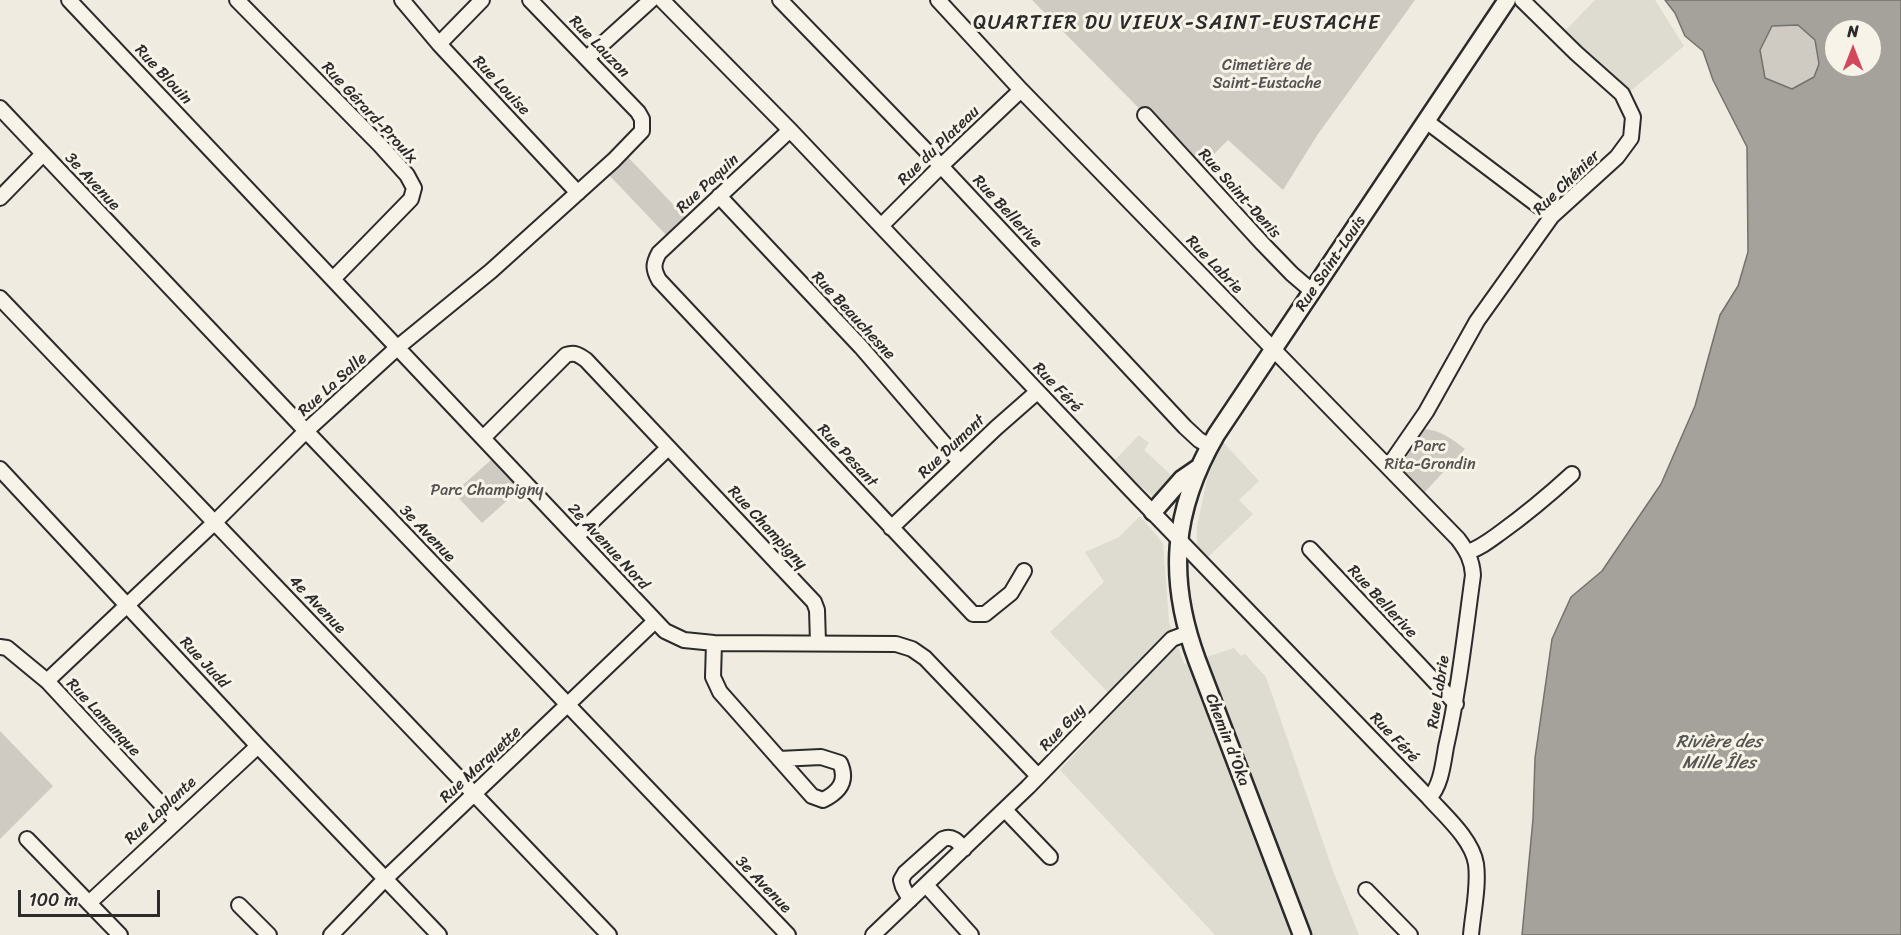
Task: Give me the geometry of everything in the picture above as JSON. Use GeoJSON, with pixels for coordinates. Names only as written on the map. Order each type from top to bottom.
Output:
{"type":"FeatureCollection","features":[{"type":"Feature","properties":{"kind":"main road","name":"Rue Saint-Louis"},"geometry":{"type":"LineString","coordinates":[[1180,539],[1189,494],[1210,446],[1507,0]]}},
{"type":"Feature","properties":{"kind":"main road"},"geometry":{"type":"LineString","coordinates":[[1153,512],[1182,479],[1199,468]]}},
{"type":"Feature","properties":{"kind":"main road","name":"Chemin d'Oka"},"geometry":{"type":"LineString","coordinates":[[1180,539],[1177,565],[1179,592],[1188,633],[1302,935]]}},
{"type":"Feature","properties":{"kind":"street","name":"Rue Blouin"},"geometry":{"type":"LineString","coordinates":[[69,0],[233,173]]}},
{"type":"Feature","properties":{"kind":"street","name":"Rue Gérard-Proulx"},"geometry":{"type":"LineString","coordinates":[[237,0],[380,144],[407,175],[414,188],[411,199],[333,279]]}},
{"type":"Feature","properties":{"kind":"street","name":"Rue Louise"},"geometry":{"type":"LineString","coordinates":[[402,0],[439,44],[578,193]]}},
{"type":"Feature","properties":{"kind":"street"},"geometry":{"type":"LineString","coordinates":[[439,44],[482,0]]}},
{"type":"Feature","properties":{"kind":"street","name":"Rue Lauzon"},"geometry":{"type":"LineString","coordinates":[[530,0],[638,112],[642,119]]}},
{"type":"Feature","properties":{"kind":"street"},"geometry":{"type":"LineString","coordinates":[[587,58],[651,0]]}},
{"type":"Feature","properties":{"kind":"street","name":"Rue Féré"},"geometry":{"type":"LineString","coordinates":[[662,0],[790,130],[1037,392],[1429,798],[1465,840],[1476,863],[1471,935]]}},
{"type":"Feature","properties":{"kind":"street","name":"Rue Bellerive"},"geometry":{"type":"LineString","coordinates":[[780,0],[941,166],[1185,427],[1199,440],[1210,446]]}},
{"type":"Feature","properties":{"kind":"street","name":"Rue Labrie"},"geometry":{"type":"LineString","coordinates":[[938,0],[1021,90],[1458,539],[1468,552],[1473,575],[1456,704],[1440,776],[1434,793],[1429,798]]}},
{"type":"Feature","properties":{"kind":"street","name":"Rue Chénier"},"geometry":{"type":"LineString","coordinates":[[1388,467],[1426,412],[1477,321],[1551,216],[1617,157],[1631,138],[1633,117],[1622,94],[1522,0]]}},
{"type":"Feature","properties":{"kind":"street","name":"Rue du Plateau"},"geometry":{"type":"LineString","coordinates":[[881,226],[1021,90]]}},
{"type":"Feature","properties":{"kind":"street","name":"3e Avenue"},"geometry":{"type":"LineString","coordinates":[[0,108],[306,432],[788,935]]}},
{"type":"Feature","properties":{"kind":"street","name":"Rue Saint-Denis"},"geometry":{"type":"LineString","coordinates":[[1145,115],[1262,243],[1313,292]]}},
{"type":"Feature","properties":{"kind":"street","name":"Rue La Salle"},"geometry":{"type":"LineString","coordinates":[[47,681],[128,606],[306,432],[399,347],[491,271],[614,160],[642,130],[642,119]]}},
{"type":"Feature","properties":{"kind":"street"},"geometry":{"type":"LineString","coordinates":[[1426,121],[1551,216]]}},
{"type":"Feature","properties":{"kind":"street","name":"Rue Paquin"},"geometry":{"type":"LineString","coordinates":[[654,266],[659,253],[790,130]]}},
{"type":"Feature","properties":{"kind":"street"},"geometry":{"type":"LineString","coordinates":[[0,198],[44,154]]}},
{"type":"Feature","properties":{"kind":"street","name":"2e Avenue Nord"},"geometry":{"type":"LineString","coordinates":[[233,173],[665,631],[684,640],[714,643],[896,644],[912,648],[925,658],[1038,776]]}},
{"type":"Feature","properties":{"kind":"street","name":"Rue Beauchesne"},"geometry":{"type":"LineString","coordinates":[[718,196],[861,347],[960,462]]}},
{"type":"Feature","properties":{"kind":"street","name":"Rue Pesant"},"geometry":{"type":"LineString","coordinates":[[654,266],[659,280],[973,614],[985,614],[1011,593],[1024,571]]}},
{"type":"Feature","properties":{"kind":"street","name":"4e Avenue"},"geometry":{"type":"LineString","coordinates":[[0,298],[609,935]]}},
{"type":"Feature","properties":{"kind":"street","name":"Rue Champigny"},"geometry":{"type":"LineString","coordinates":[[483,438],[560,360],[566,355],[578,354],[814,602],[817,610],[818,643]]}},
{"type":"Feature","properties":{"kind":"street","name":"Rue Dumont"},"geometry":{"type":"LineString","coordinates":[[891,528],[1037,392]]}},
{"type":"Feature","properties":{"kind":"street"},"geometry":{"type":"LineString","coordinates":[[576,537],[668,448]]}},
{"type":"Feature","properties":{"kind":"street","name":"Rue Judd"},"geometry":{"type":"LineString","coordinates":[[0,469],[258,746],[439,935]]}},
{"type":"Feature","properties":{"kind":"street"},"geometry":{"type":"LineString","coordinates":[[1468,552],[1477,549],[1514,523],[1572,474]]}},
{"type":"Feature","properties":{"kind":"street"},"geometry":{"type":"LineString","coordinates":[[0,490],[11,481]]}},
{"type":"Feature","properties":{"kind":"street","name":"Rue Bellerive"},"geometry":{"type":"LineString","coordinates":[[1310,549],[1456,704]]}},
{"type":"Feature","properties":{"kind":"street","name":"Rue Marquette"},"geometry":{"type":"LineString","coordinates":[[331,935],[385,879],[655,621]]}},
{"type":"Feature","properties":{"kind":"street","name":"Rue Guy"},"geometry":{"type":"LineString","coordinates":[[873,935],[1005,810],[1172,639],[1188,633]]}},
{"type":"Feature","properties":{"kind":"street"},"geometry":{"type":"LineString","coordinates":[[714,643],[713,677],[720,692],[779,759],[812,796],[823,800],[833,795],[842,782],[844,772],[840,763],[821,758],[779,759]]}},
{"type":"Feature","properties":{"kind":"street","name":"Rue Lamanque"},"geometry":{"type":"LineString","coordinates":[[0,647],[7,648],[47,681],[176,820]]}},
{"type":"Feature","properties":{"kind":"street","name":"Rue Laplante"},"geometry":{"type":"LineString","coordinates":[[89,903],[258,746]]}},
{"type":"Feature","properties":{"kind":"street"},"geometry":{"type":"LineString","coordinates":[[1005,810],[1050,857]]}},
{"type":"Feature","properties":{"kind":"street"},"geometry":{"type":"LineString","coordinates":[[910,900],[901,880],[905,873],[944,838],[953,839],[964,849]]}},
{"type":"Feature","properties":{"kind":"street"},"geometry":{"type":"LineString","coordinates":[[27,839],[120,935]]}},
{"type":"Feature","properties":{"kind":"street"},"geometry":{"type":"LineString","coordinates":[[926,885],[971,935]]}},
{"type":"Feature","properties":{"kind":"street"},"geometry":{"type":"LineString","coordinates":[[1366,890],[1410,935]]}},
{"type":"Feature","properties":{"kind":"street"},"geometry":{"type":"LineString","coordinates":[[239,905],[269,935]]}},
{"type":"Feature","properties":{"kind":"shaded area"},"geometry":{"type":"Polygon","coordinates":[[[1595,0],[1655,0],[1684,46],[1627,94],[1563,33],[1595,0]]]}},
{"type":"Feature","properties":{"kind":"shaded area"},"geometry":{"type":"Polygon","coordinates":[[[1139,435],[1149,443],[1144,450],[1171,475],[1154,497],[1134,481],[1115,460],[1139,435]]]}},
{"type":"Feature","properties":{"kind":"shaded area"},"geometry":{"type":"Polygon","coordinates":[[[1222,441],[1259,481],[1239,500],[1253,514],[1208,557],[1197,546],[1197,526],[1207,479],[1222,441]]]}},
{"type":"Feature","properties":{"kind":"shaded area"},"geometry":{"type":"Polygon","coordinates":[[[1140,516],[1163,543],[1169,622],[1184,664],[1234,648],[1241,656],[1245,654],[1266,677],[1333,871],[1359,935],[1215,935],[1060,770],[1120,705],[1050,632],[1104,582],[1085,552],[1119,537],[1140,516]]]}},
{"type":"Feature","properties":{"kind":"green space","name":"Cimetière de Saint-Eustache"},"geometry":{"type":"Polygon","coordinates":[[[1032,0],[1415,0],[1318,134],[1283,190],[1228,140],[1199,169],[1032,0]]]}},
{"type":"Feature","properties":{"kind":"green space"},"geometry":{"type":"Polygon","coordinates":[[[1798,25],[1815,40],[1819,64],[1814,77],[1792,89],[1765,78],[1760,50],[1772,26],[1798,25]]]}},
{"type":"Feature","properties":{"kind":"green space"},"geometry":{"type":"Polygon","coordinates":[[[626,155],[687,219],[668,237],[607,173],[626,155]]]}},
{"type":"Feature","properties":{"kind":"green space","name":"Parc Rita-Grondin"},"geometry":{"type":"Polygon","coordinates":[[[1421,429],[1439,432],[1465,449],[1422,495],[1402,474],[1401,467],[1421,429]]]}},
{"type":"Feature","properties":{"kind":"green space","name":"Parc Champigny"},"geometry":{"type":"Polygon","coordinates":[[[492,459],[520,489],[482,523],[454,493],[492,459]]]}},
{"type":"Feature","properties":{"kind":"green space"},"geometry":{"type":"Polygon","coordinates":[[[0,731],[53,786],[0,839],[0,731]]]}},
{"type":"Feature","properties":{"kind":"water","name":"Rivière des Mille Îles"},"geometry":{"type":"Polygon","coordinates":[[[1665,0],[1901,0],[1901,935],[1522,935],[1533,819],[1535,758],[1552,639],[1571,597],[1602,571],[1661,484],[1695,406],[1720,315],[1738,286],[1748,252],[1747,147],[1713,80],[1703,51],[1685,36],[1675,13],[1665,0]],[[1798,25],[1772,26],[1760,50],[1765,78],[1792,89],[1814,77],[1819,64],[1815,40],[1798,25]]]}},
{"type":"Feature","properties":{"kind":"district","name":"QUARTIER DU VIEUX-SAINT-EUSTACHE"},"geometry":{"type":"Point","coordinates":[1177,24]}}]}
